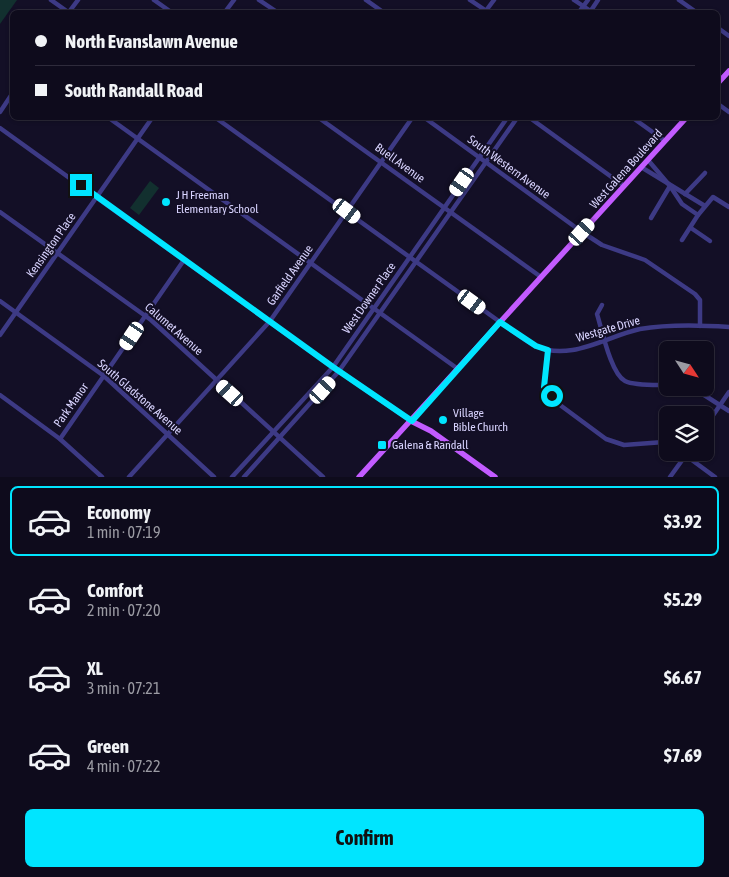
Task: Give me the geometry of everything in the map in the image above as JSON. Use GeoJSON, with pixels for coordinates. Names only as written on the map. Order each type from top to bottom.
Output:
{"type":"FeatureCollection","features":[{"type":"Feature","properties":{"kind":"main road"},"geometry":{"type":"LineString","coordinates":[[720,81],[729,70]]}},
{"type":"Feature","properties":{"kind":"main road","name":"West Galena Boulevard"},"geometry":{"type":"LineString","coordinates":[[359,477],[684,120]]}},
{"type":"Feature","properties":{"kind":"main road"},"geometry":{"type":"LineString","coordinates":[[412,421],[431,431],[495,477]]}},
{"type":"Feature","properties":{"kind":"street"},"geometry":{"type":"LineString","coordinates":[[51,0],[65,10]]}},
{"type":"Feature","properties":{"kind":"street"},"geometry":{"type":"LineString","coordinates":[[70,10],[78,0]]}},
{"type":"Feature","properties":{"kind":"street"},"geometry":{"type":"LineString","coordinates":[[154,0],[168,10]]}},
{"type":"Feature","properties":{"kind":"street"},"geometry":{"type":"LineString","coordinates":[[259,0],[274,10]]}},
{"type":"Feature","properties":{"kind":"street"},"geometry":{"type":"LineString","coordinates":[[366,0],[380,10]]}},
{"type":"Feature","properties":{"kind":"street"},"geometry":{"type":"LineString","coordinates":[[470,0],[483,10]]}},
{"type":"Feature","properties":{"kind":"street"},"geometry":{"type":"LineString","coordinates":[[574,0],[588,10]]}},
{"type":"Feature","properties":{"kind":"street"},"geometry":{"type":"LineString","coordinates":[[581,10],[588,0]]}},
{"type":"Feature","properties":{"kind":"street"},"geometry":{"type":"LineString","coordinates":[[679,0],[693,10]]}},
{"type":"Feature","properties":{"kind":"street"},"geometry":{"type":"LineString","coordinates":[[0,112],[10,97]]}},
{"type":"Feature","properties":{"kind":"street"},"geometry":{"type":"LineString","coordinates":[[112,120],[458,369]]}},
{"type":"Feature","properties":{"kind":"street","name":"Kensington Place"},"geometry":{"type":"LineString","coordinates":[[0,335],[151,120]]}},
{"type":"Feature","properties":{"kind":"street","name":"Westgate Drive"},"geometry":{"type":"LineString","coordinates":[[219,120],[536,346],[548,350],[567,351],[640,329],[674,326],[729,327]]}},
{"type":"Feature","properties":{"kind":"street","name":"Buell Avenue"},"geometry":{"type":"LineString","coordinates":[[322,120],[541,278]]}},
{"type":"Feature","properties":{"kind":"street","name":"Garfield Avenue"},"geometry":{"type":"LineString","coordinates":[[129,477],[270,321],[411,120]]}},
{"type":"Feature","properties":{"kind":"street","name":"South Western Avenue"},"geometry":{"type":"LineString","coordinates":[[428,120],[582,232],[602,245],[645,260],[695,294],[700,300],[700,326]]}},
{"type":"Feature","properties":{"kind":"street","name":"West Downer Place"},"geometry":{"type":"LineString","coordinates":[[232,477],[333,367],[506,120]]}},
{"type":"Feature","properties":{"kind":"street","name":"West Downer Place"},"geometry":{"type":"LineString","coordinates":[[244,477],[340,372],[516,120]]}},
{"type":"Feature","properties":{"kind":"street"},"geometry":{"type":"LineString","coordinates":[[533,120],[624,186]]}},
{"type":"Feature","properties":{"kind":"street"},"geometry":{"type":"LineString","coordinates":[[636,120],[665,140]]}},
{"type":"Feature","properties":{"kind":"street"},"geometry":{"type":"LineString","coordinates":[[0,128],[340,372],[412,421]]}},
{"type":"Feature","properties":{"kind":"street"},"geometry":{"type":"LineString","coordinates":[[648,160],[670,186],[682,204],[698,215]]}},
{"type":"Feature","properties":{"kind":"street"},"geometry":{"type":"LineString","coordinates":[[641,168],[705,206]]}},
{"type":"Feature","properties":{"kind":"street"},"geometry":{"type":"LineString","coordinates":[[685,194],[705,173]]}},
{"type":"Feature","properties":{"kind":"street"},"geometry":{"type":"LineString","coordinates":[[651,218],[670,186]]}},
{"type":"Feature","properties":{"kind":"street"},"geometry":{"type":"LineString","coordinates":[[682,240],[698,215],[713,197],[729,207]]}},
{"type":"Feature","properties":{"kind":"street","name":"Calumet Avenue"},"geometry":{"type":"LineString","coordinates":[[0,212],[146,316],[323,477]]}},
{"type":"Feature","properties":{"kind":"street"},"geometry":{"type":"LineString","coordinates":[[691,228],[710,242]]}},
{"type":"Feature","properties":{"kind":"street","name":"Park Manor"},"geometry":{"type":"LineString","coordinates":[[60,439],[184,260]]}},
{"type":"Feature","properties":{"kind":"street","name":"South Gladstone Avenue"},"geometry":{"type":"LineString","coordinates":[[0,301],[104,376],[214,477]]}},
{"type":"Feature","properties":{"kind":"street"},"geometry":{"type":"LineString","coordinates":[[602,305],[598,309],[597,314],[615,370],[625,381],[659,385]]}},
{"type":"Feature","properties":{"kind":"street"},"geometry":{"type":"LineString","coordinates":[[548,350],[544,387],[560,405],[606,439],[624,445],[659,442]]}},
{"type":"Feature","properties":{"kind":"street"},"geometry":{"type":"LineString","coordinates":[[714,413],[729,392]]}},
{"type":"Feature","properties":{"kind":"street"},"geometry":{"type":"LineString","coordinates":[[0,395],[60,439],[102,477]]}},
{"type":"Feature","properties":{"kind":"street"},"geometry":{"type":"LineString","coordinates":[[706,396],[729,411]]}},
{"type":"Feature","properties":{"kind":"street"},"geometry":{"type":"LineString","coordinates":[[670,477],[680,461]]}},
{"type":"Feature","properties":{"kind":"street"},"geometry":{"type":"LineString","coordinates":[[695,461],[715,477]]}},
{"type":"Feature","properties":{"kind":"green space"},"geometry":{"type":"Polygon","coordinates":[[[0,0],[17,0],[0,24],[0,0]]]}},
{"type":"Feature","properties":{"kind":"green space"},"geometry":{"type":"Polygon","coordinates":[[[150,181],[159,188],[139,215],[130,208],[150,181]]]}},
{"type":"Feature","properties":{"kind":"place","name":"J H Freeman Elementary School"},"geometry":{"type":"Point","coordinates":[166,202]}},
{"type":"Feature","properties":{"kind":"place","name":"Village Bible Church"},"geometry":{"type":"Point","coordinates":[443,420]}},
{"type":"Feature","properties":{"kind":"place","name":"Galena & Randall"},"geometry":{"type":"Point","coordinates":[382,445]}},
{"type":"Feature","properties":{"kind":"route"},"geometry":{"type":"LineString","coordinates":[[81,185],[333,367],[412,421],[500,322],[536,346],[548,350],[544,387],[552,396]]}}]}
